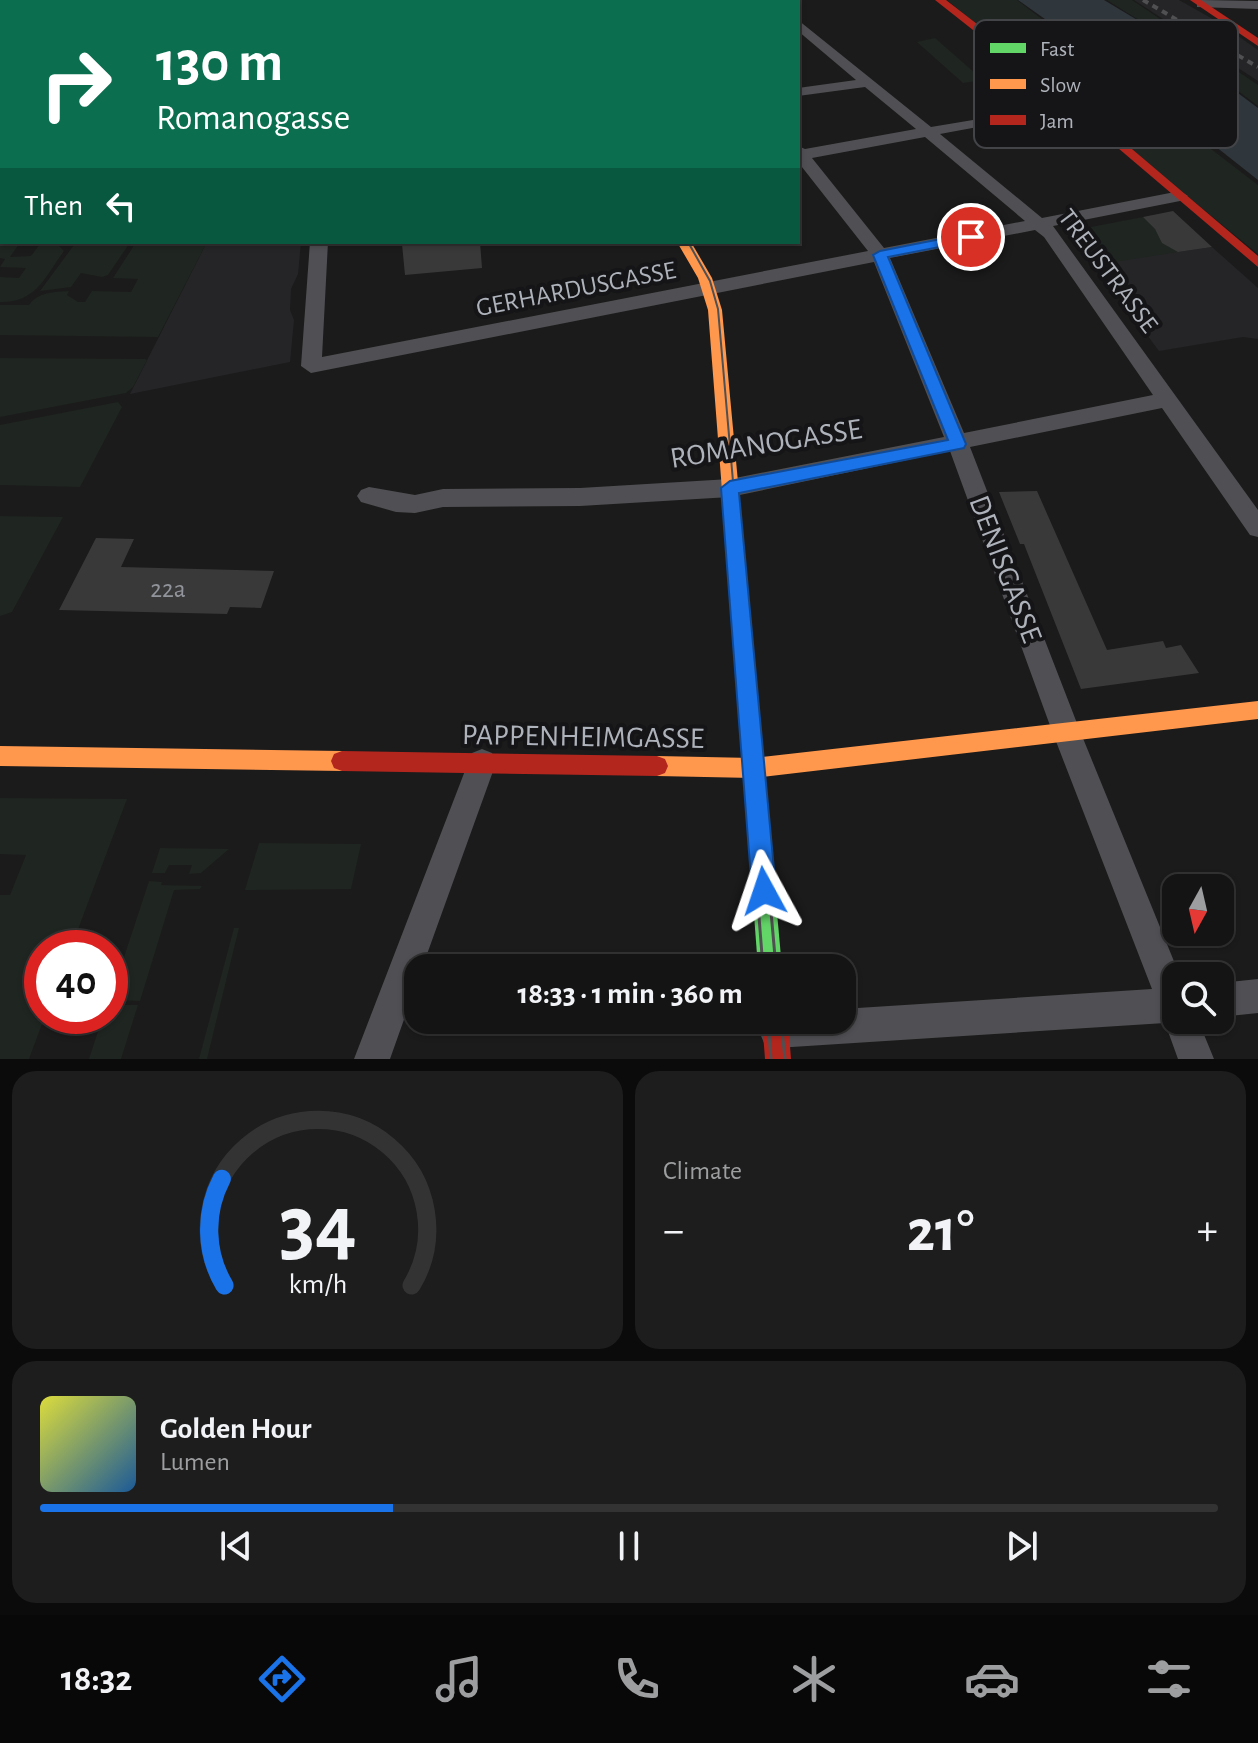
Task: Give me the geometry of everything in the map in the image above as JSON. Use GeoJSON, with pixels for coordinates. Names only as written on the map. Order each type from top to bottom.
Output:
{"type":"FeatureCollection","features":[{"type":"Feature","properties":{"kind":"street"},"geometry":{"type":"LineString","coordinates":[[940,0],[974,25]]}},
{"type":"Feature","properties":{"kind":"street"},"geometry":{"type":"LineString","coordinates":[[1199,2],[1258,5]]}},
{"type":"Feature","properties":{"kind":"street"},"geometry":{"type":"LineString","coordinates":[[1199,2],[1225,20]]}},
{"type":"Feature","properties":{"kind":"street","name":"TREUSTRASSE"},"geometry":{"type":"LineString","coordinates":[[800,26],[1050,233],[1258,528]]}},
{"type":"Feature","properties":{"kind":"street"},"geometry":{"type":"LineString","coordinates":[[1238,29],[1258,43]]}},
{"type":"Feature","properties":{"kind":"street"},"geometry":{"type":"LineString","coordinates":[[800,92],[870,82]]}},
{"type":"Feature","properties":{"kind":"street"},"geometry":{"type":"LineString","coordinates":[[800,153],[974,123]]}},
{"type":"Feature","properties":{"kind":"street"},"geometry":{"type":"LineString","coordinates":[[1125,148],[1258,263]]}},
{"type":"Feature","properties":{"kind":"street","name":"DENISGASSE"},"geometry":{"type":"LineString","coordinates":[[800,153],[880,255],[958,444],[1066,731],[1162,971]]}},
{"type":"Feature","properties":{"kind":"street","name":"GERHARDUSGASSE"},"geometry":{"type":"LineString","coordinates":[[319,244],[311,366],[1180,196]]}},
{"type":"Feature","properties":{"kind":"street"},"geometry":{"type":"LineString","coordinates":[[685,244],[709,289],[715,310],[769,954]]}},
{"type":"Feature","properties":{"kind":"street","name":"ROMANOGASSE"},"geometry":{"type":"LineString","coordinates":[[369,496],[415,504],[443,498],[580,497],[730,488],[1169,399]]}},
{"type":"Feature","properties":{"kind":"street","name":"PAPPENHEIMGASSE"},"geometry":{"type":"LineString","coordinates":[[0,756],[753,768],[1258,710]]}},
{"type":"Feature","properties":{"kind":"street"},"geometry":{"type":"LineString","coordinates":[[372,1059],[482,763]]}},
{"type":"Feature","properties":{"kind":"street"},"geometry":{"type":"LineString","coordinates":[[1234,999],[1258,996]]}},
{"type":"Feature","properties":{"kind":"street"},"geometry":{"type":"LineString","coordinates":[[776,1037],[1162,1007]]}},
{"type":"Feature","properties":{"kind":"street"},"geometry":{"type":"LineString","coordinates":[[1186,1034],[1196,1059]]}},
{"type":"Feature","properties":{"kind":"shaded area"},"geometry":{"type":"Polygon","coordinates":[[[947,0],[1017,0],[1043,20],[974,20],[947,0]]]}},
{"type":"Feature","properties":{"kind":"shaded area"},"geometry":{"type":"Polygon","coordinates":[[[1018,0],[1104,0],[1137,20],[1046,20],[1018,0]]]}},
{"type":"Feature","properties":{"kind":"shaded area"},"geometry":{"type":"Polygon","coordinates":[[[1107,0],[1132,0],[1162,20],[1139,20],[1107,0]]]}},
{"type":"Feature","properties":{"kind":"shaded area"},"geometry":{"type":"Polygon","coordinates":[[[1134,0],[1179,0],[1214,20],[1165,20],[1134,0]]]}},
{"type":"Feature","properties":{"kind":"shaded area"},"geometry":{"type":"Polygon","coordinates":[[[1238,36],[1258,50],[1258,81],[1238,68],[1238,36]]]}},
{"type":"Feature","properties":{"kind":"shaded area"},"geometry":{"type":"Polygon","coordinates":[[[935,38],[974,72],[974,81],[963,83],[917,42],[935,38]]]}},
{"type":"Feature","properties":{"kind":"shaded area"},"geometry":{"type":"Polygon","coordinates":[[[1238,72],[1258,85],[1258,106],[1238,91],[1238,72]]]}},
{"type":"Feature","properties":{"kind":"shaded area"},"geometry":{"type":"Polygon","coordinates":[[[1238,93],[1258,108],[1258,180],[1218,148],[1238,148],[1238,93]]]}},
{"type":"Feature","properties":{"kind":"shaded area"},"geometry":{"type":"Polygon","coordinates":[[[1128,148],[1210,148],[1258,185],[1258,254],[1128,148]]]}},
{"type":"Feature","properties":{"kind":"shaded area"},"geometry":{"type":"Polygon","coordinates":[[[1143,217],[1178,252],[1096,265],[1070,231],[1143,217]]]}},
{"type":"Feature","properties":{"kind":"shaded area"},"geometry":{"type":"Polygon","coordinates":[[[1070,231],[1178,252],[1212,247],[1258,288],[1258,339],[1243,337],[1159,351],[1070,231]]]}},
{"type":"Feature","properties":{"kind":"shaded area"},"geometry":{"type":"Polygon","coordinates":[[[0,244],[19,244],[10,257],[31,256],[40,244],[57,244],[64,251],[38,287],[23,298],[12,301],[0,302],[0,277],[19,278],[26,268],[0,267],[5,259],[0,258],[0,244]]]}},
{"type":"Feature","properties":{"kind":"shaded area"},"geometry":{"type":"Polygon","coordinates":[[[129,244],[108,275],[102,277],[81,273],[71,287],[40,291],[74,245],[129,244]]]}},
{"type":"Feature","properties":{"kind":"shaded area"},"geometry":{"type":"Polygon","coordinates":[[[135,244],[206,244],[158,337],[0,335],[0,305],[29,305],[42,295],[69,291],[67,295],[78,302],[85,302],[92,291],[131,292],[138,279],[113,278],[135,244]]]}},
{"type":"Feature","properties":{"kind":"shaded area"},"geometry":{"type":"Polygon","coordinates":[[[206,244],[301,244],[298,274],[291,289],[290,310],[294,320],[290,362],[130,394],[206,244]]]}},
{"type":"Feature","properties":{"kind":"shaded area"},"geometry":{"type":"Polygon","coordinates":[[[0,358],[147,360],[133,387],[126,393],[0,417],[0,358]]]}},
{"type":"Feature","properties":{"kind":"shaded area"},"geometry":{"type":"Polygon","coordinates":[[[118,402],[122,407],[80,487],[0,485],[0,425],[118,402]]]}},
{"type":"Feature","properties":{"kind":"shaded area"},"geometry":{"type":"Polygon","coordinates":[[[0,516],[63,517],[12,612],[0,616],[0,516]]]}},
{"type":"Feature","properties":{"kind":"shaded area"},"geometry":{"type":"Polygon","coordinates":[[[0,798],[127,799],[78,930],[24,930],[24,1034],[38,1034],[29,1059],[0,1059],[0,895],[10,895],[26,855],[0,854],[0,798]]]}},
{"type":"Feature","properties":{"kind":"shaded area"},"geometry":{"type":"Polygon","coordinates":[[[259,843],[361,844],[351,889],[245,890],[259,843]]]}},
{"type":"Feature","properties":{"kind":"shaded area"},"geometry":{"type":"Polygon","coordinates":[[[160,848],[229,849],[201,873],[189,874],[192,865],[169,865],[165,873],[152,873],[160,848]]]}},
{"type":"Feature","properties":{"kind":"shaded area"},"geometry":{"type":"Polygon","coordinates":[[[149,881],[162,882],[161,885],[202,886],[200,889],[174,890],[140,1001],[128,1001],[128,945],[149,881]]]}},
{"type":"Feature","properties":{"kind":"shaded area"},"geometry":{"type":"Polygon","coordinates":[[[234,928],[239,928],[207,1059],[199,1059],[234,928]]]}},
{"type":"Feature","properties":{"kind":"shaded area"},"geometry":{"type":"Polygon","coordinates":[[[128,1005],[138,1005],[121,1059],[89,1059],[97,1034],[128,1034],[128,1005]]]}},
{"type":"Feature","properties":{"kind":"building"},"geometry":{"type":"Polygon","coordinates":[[[1173,211],[1212,247],[1178,252],[1162,243],[1155,229],[1143,217],[1173,211]]]}},
{"type":"Feature","properties":{"kind":"building"},"geometry":{"type":"Polygon","coordinates":[[[402,244],[480,244],[482,268],[405,275],[402,244]]]}},
{"type":"Feature","properties":{"kind":"building"},"geometry":{"type":"Polygon","coordinates":[[[1037,491],[1107,650],[1163,641],[1166,648],[1181,645],[1199,673],[1081,689],[1024,544],[1020,544],[999,492],[1037,491]]]}},
{"type":"Feature","properties":{"kind":"building"},"geometry":{"type":"Polygon","coordinates":[[[96,538],[134,539],[121,567],[274,571],[261,608],[230,607],[227,614],[59,610],[96,538]]]}},
{"type":"Feature","properties":{"kind":"tram line"},"geometry":{"type":"LineString","coordinates":[[689,244],[710,281],[718,309],[751,688]]}},
{"type":"Feature","properties":{"kind":"tram line"},"geometry":{"type":"LineString","coordinates":[[751,686],[775,954]]}},
{"type":"Feature","properties":{"kind":"tram line"},"geometry":{"type":"LineString","coordinates":[[749,789],[762,954]]}},
{"type":"Feature","properties":{"kind":"tram line"},"geometry":{"type":"LineString","coordinates":[[769,1034],[771,1059]]}},
{"type":"Feature","properties":{"kind":"tram line"},"geometry":{"type":"LineString","coordinates":[[782,1034],[785,1059]]}},
{"type":"Feature","properties":{"kind":"railway"},"geometry":{"type":"LineString","coordinates":[[1143,0],[1177,20]]}},
{"type":"Feature","properties":{"kind":"railway"},"geometry":{"type":"LineString","coordinates":[[1238,55],[1258,67]]}},
{"type":"Feature","properties":{"kind":"traffic: fast"},"geometry":{"type":"LineString","coordinates":[[737,568],[769,954]]}},
{"type":"Feature","properties":{"kind":"traffic: slow"},"geometry":{"type":"LineString","coordinates":[[685,244],[705,278],[715,310],[737,568]]}},
{"type":"Feature","properties":{"kind":"traffic: slow"},"geometry":{"type":"LineString","coordinates":[[657,766],[753,768],[1258,710]]}},
{"type":"Feature","properties":{"kind":"traffic: slow"},"geometry":{"type":"LineString","coordinates":[[0,756],[342,761]]}},
{"type":"Feature","properties":{"kind":"traffic: jam"},"geometry":{"type":"LineString","coordinates":[[940,0],[974,26]]}},
{"type":"Feature","properties":{"kind":"traffic: jam"},"geometry":{"type":"LineString","coordinates":[[1195,0],[1224,20]]}},
{"type":"Feature","properties":{"kind":"traffic: jam"},"geometry":{"type":"LineString","coordinates":[[1238,29],[1258,43]]}},
{"type":"Feature","properties":{"kind":"traffic: jam"},"geometry":{"type":"LineString","coordinates":[[1124,148],[1258,263]]}},
{"type":"Feature","properties":{"kind":"traffic: jam"},"geometry":{"type":"LineString","coordinates":[[342,761],[657,766]]}},
{"type":"Feature","properties":{"kind":"traffic: jam"},"geometry":{"type":"LineString","coordinates":[[776,1034],[778,1059]]}},
{"type":"Feature","properties":{"kind":"route"},"geometry":{"type":"LineString","coordinates":[[764,891],[730,488],[958,444],[880,255],[971,237]]}}]}
